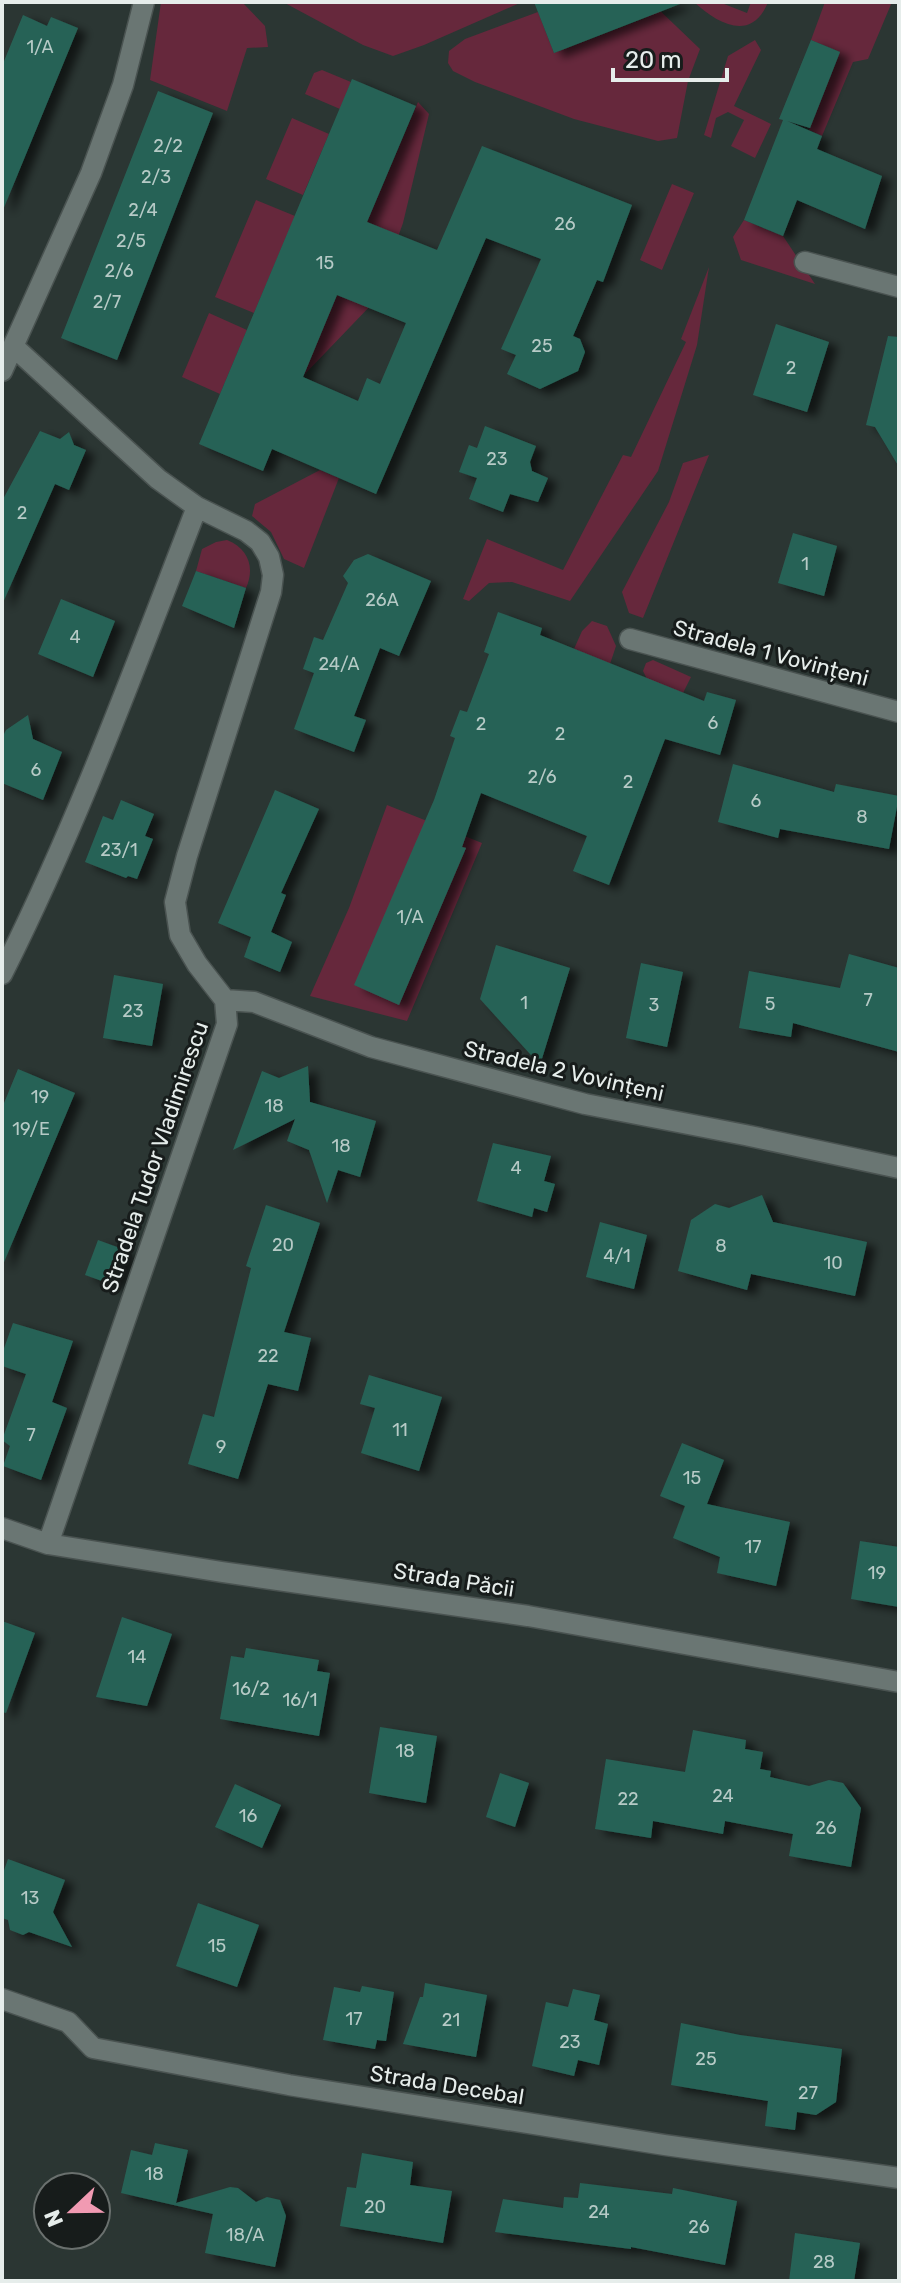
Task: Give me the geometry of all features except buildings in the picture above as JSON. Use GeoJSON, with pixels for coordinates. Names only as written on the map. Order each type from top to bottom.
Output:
{"type":"FeatureCollection","features":[{"type":"Feature","properties":{"kind":"street"},"geometry":{"type":"LineString","coordinates":[[2,371],[91,173],[123,85],[144,2]]}},
{"type":"Feature","properties":{"kind":"street"},"geometry":{"type":"LineString","coordinates":[[805,262],[899,287]]}},
{"type":"Feature","properties":{"kind":"street","name":"Stradela Tudor Vladimirescu"},"geometry":{"type":"LineString","coordinates":[[14,347],[158,479],[197,507],[246,531],[260,542],[269,557],[273,575],[271,592],[175,902],[180,935],[197,964],[225,1000],[227,1024],[48,1544]]}},
{"type":"Feature","properties":{"kind":"street"},"geometry":{"type":"LineString","coordinates":[[2,974],[103,752],[197,507]]}},
{"type":"Feature","properties":{"kind":"street","name":"Stradela 1 Vovințeni"},"geometry":{"type":"LineString","coordinates":[[630,639],[899,712]]}},
{"type":"Feature","properties":{"kind":"street","name":"Stradela 2 Vovințeni"},"geometry":{"type":"LineString","coordinates":[[225,1000],[254,1002],[371,1047],[585,1104],[899,1168]]}},
{"type":"Feature","properties":{"kind":"street","name":"Strada Păcii"},"geometry":{"type":"LineString","coordinates":[[2,1528],[48,1544],[528,1616],[899,1682]]}},
{"type":"Feature","properties":{"kind":"street","name":"Strada Decebal"},"geometry":{"type":"LineString","coordinates":[[2,1999],[68,2022],[93,2048],[289,2085],[665,2145],[899,2178]]}},
{"type":"Feature","properties":{"kind":"shaded area"},"geometry":{"type":"Polygon","coordinates":[[[161,2],[242,2],[265,26],[268,47],[247,48],[227,111],[150,80],[161,2]]]}},
{"type":"Feature","properties":{"kind":"shaded area"},"geometry":{"type":"Polygon","coordinates":[[[283,2],[522,2],[393,56],[363,45],[283,2]]]}},
{"type":"Feature","properties":{"kind":"shaded area"},"geometry":{"type":"Polygon","coordinates":[[[694,2],[719,2],[747,13],[751,2],[768,2],[753,22],[734,26],[714,17],[694,2]]]}},
{"type":"Feature","properties":{"kind":"shaded area"},"geometry":{"type":"Polygon","coordinates":[[[825,2],[892,2],[868,59],[853,62],[822,136],[809,130],[840,52],[811,40],[825,2]]]}},
{"type":"Feature","properties":{"kind":"shaded area"},"geometry":{"type":"Polygon","coordinates":[[[653,4],[700,49],[688,81],[677,138],[658,141],[574,119],[475,82],[453,71],[448,63],[449,51],[465,39],[538,12],[554,53],[645,18],[653,4]]]}},
{"type":"Feature","properties":{"kind":"shaded area"},"geometry":{"type":"Polygon","coordinates":[[[755,40],[761,50],[734,106],[771,124],[755,158],[731,146],[744,120],[728,112],[716,118],[711,138],[704,135],[728,56],[755,40]]]}},
{"type":"Feature","properties":{"kind":"shaded area"},"geometry":{"type":"Polygon","coordinates":[[[322,70],[351,82],[340,109],[305,94],[314,73],[322,70]]]}},
{"type":"Feature","properties":{"kind":"shaded area"},"geometry":{"type":"Polygon","coordinates":[[[418,102],[429,114],[403,223],[375,301],[303,376],[337,295],[358,303],[389,231],[367,222],[418,102]]]}},
{"type":"Feature","properties":{"kind":"shaded area"},"geometry":{"type":"Polygon","coordinates":[[[292,118],[329,134],[303,195],[266,179],[292,118]]]}},
{"type":"Feature","properties":{"kind":"shaded area"},"geometry":{"type":"Polygon","coordinates":[[[672,184],[694,193],[662,270],[640,260],[672,184]]]}},
{"type":"Feature","properties":{"kind":"shaded area"},"geometry":{"type":"Polygon","coordinates":[[[256,200],[295,216],[254,313],[215,297],[256,200]]]}},
{"type":"Feature","properties":{"kind":"shaded area"},"geometry":{"type":"Polygon","coordinates":[[[744,220],[783,236],[815,284],[741,260],[733,237],[744,220]]]}},
{"type":"Feature","properties":{"kind":"shaded area"},"geometry":{"type":"Polygon","coordinates":[[[709,267],[697,345],[658,471],[570,601],[512,582],[489,583],[469,601],[463,599],[487,539],[563,570],[623,455],[631,457],[686,342],[681,339],[709,267]]]}},
{"type":"Feature","properties":{"kind":"shaded area"},"geometry":{"type":"Polygon","coordinates":[[[209,313],[247,330],[220,394],[182,377],[209,313]]]}},
{"type":"Feature","properties":{"kind":"shaded area"},"geometry":{"type":"Polygon","coordinates":[[[709,455],[643,618],[629,613],[622,592],[669,502],[683,463],[709,455]]]}},
{"type":"Feature","properties":{"kind":"shaded area"},"geometry":{"type":"Polygon","coordinates":[[[320,470],[339,478],[304,568],[284,559],[271,532],[252,516],[255,504],[320,470]]]}},
{"type":"Feature","properties":{"kind":"shaded area"},"geometry":{"type":"Polygon","coordinates":[[[227,540],[241,548],[248,560],[250,573],[246,588],[196,571],[202,549],[227,540]]]}},
{"type":"Feature","properties":{"kind":"shaded area"},"geometry":{"type":"Polygon","coordinates":[[[592,621],[607,626],[616,646],[610,664],[574,649],[582,631],[592,621]]]}},
{"type":"Feature","properties":{"kind":"shaded area"},"geometry":{"type":"Polygon","coordinates":[[[653,660],[691,677],[683,693],[647,679],[643,671],[646,663],[653,660]]]}},
{"type":"Feature","properties":{"kind":"shaded area"},"geometry":{"type":"Polygon","coordinates":[[[387,805],[482,843],[407,1021],[310,996],[349,908],[387,805]]]}}]}
